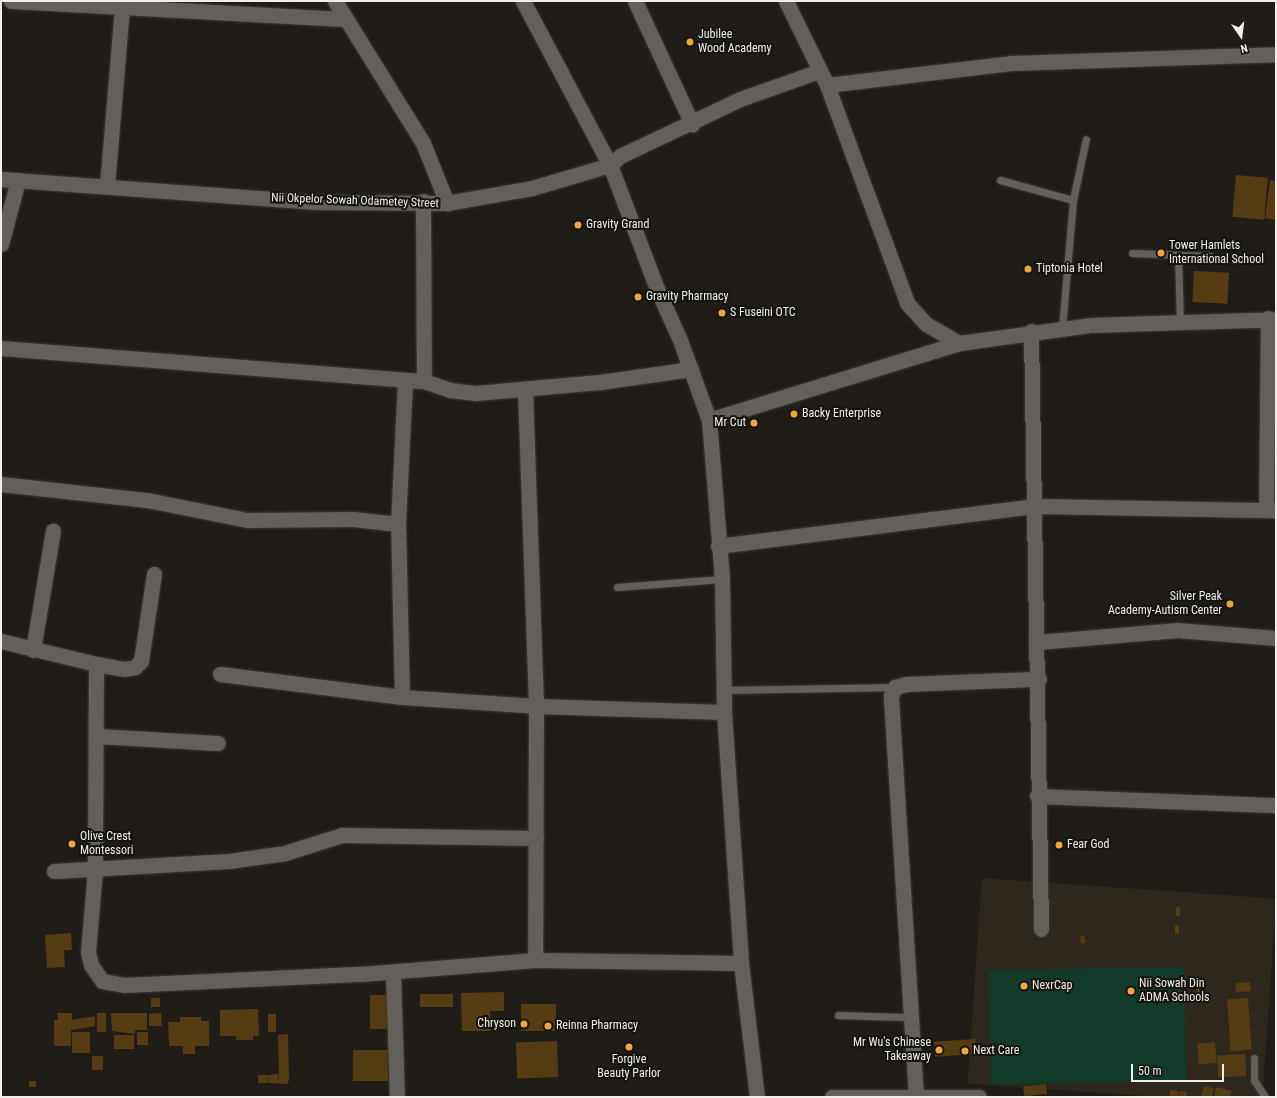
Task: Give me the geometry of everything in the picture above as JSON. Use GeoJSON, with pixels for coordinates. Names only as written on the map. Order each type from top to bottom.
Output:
{"type":"FeatureCollection","features":[{"type":"Feature","properties":{"kind":"street"},"geometry":{"type":"LineString","coordinates":[[11,1],[122,7],[154,5],[345,19]]}},
{"type":"Feature","properties":{"kind":"street"},"geometry":{"type":"LineString","coordinates":[[335,1],[423,143],[436,168],[447,203]]}},
{"type":"Feature","properties":{"kind":"street"},"geometry":{"type":"LineString","coordinates":[[522,1],[610,165],[657,289],[691,369],[709,420],[718,546],[722,579],[724,712],[741,963],[757,1097]]}},
{"type":"Feature","properties":{"kind":"street"},"geometry":{"type":"LineString","coordinates":[[635,1],[692,124]]}},
{"type":"Feature","properties":{"kind":"street"},"geometry":{"type":"LineString","coordinates":[[786,1],[819,72],[827,85],[907,303],[926,324],[959,343]]}},
{"type":"Feature","properties":{"kind":"street"},"geometry":{"type":"LineString","coordinates":[[107,186],[122,7]]}},
{"type":"Feature","properties":{"kind":"street"},"geometry":{"type":"LineString","coordinates":[[827,85],[1011,63],[1276,54]]}},
{"type":"Feature","properties":{"kind":"street","name":"Nii Okpelor Sowah Odametey Street"},"geometry":{"type":"LineString","coordinates":[[1,179],[316,202],[423,201],[447,203],[532,188],[610,165],[620,156],[692,124],[740,99],[819,72]]}},
{"type":"Feature","properties":{"kind":"street"},"geometry":{"type":"LineString","coordinates":[[1,244],[18,180]]}},
{"type":"Feature","properties":{"kind":"street"},"geometry":{"type":"LineString","coordinates":[[423,201],[424,381]]}},
{"type":"Feature","properties":{"kind":"street"},"geometry":{"type":"LineString","coordinates":[[709,420],[959,343],[1031,331],[1062,328],[1272,318],[1271,510],[1035,506],[718,546]]}},
{"type":"Feature","properties":{"kind":"street"},"geometry":{"type":"LineString","coordinates":[[1031,331],[1039,679],[1037,796],[1041,929]]}},
{"type":"Feature","properties":{"kind":"street"},"geometry":{"type":"LineString","coordinates":[[1,348],[424,381],[450,390],[476,393],[525,390],[691,369]]}},
{"type":"Feature","properties":{"kind":"street"},"geometry":{"type":"LineString","coordinates":[[402,697],[398,524],[405,380]]}},
{"type":"Feature","properties":{"kind":"street"},"geometry":{"type":"LineString","coordinates":[[525,390],[536,706],[535,960]]}},
{"type":"Feature","properties":{"kind":"street"},"geometry":{"type":"LineString","coordinates":[[1,484],[147,500],[247,520],[353,519],[398,524]]}},
{"type":"Feature","properties":{"kind":"street"},"geometry":{"type":"LineString","coordinates":[[33,650],[53,531]]}},
{"type":"Feature","properties":{"kind":"street"},"geometry":{"type":"LineString","coordinates":[[1,641],[33,650],[96,664],[125,669],[135,668],[140,661],[154,574]]}},
{"type":"Feature","properties":{"kind":"street"},"geometry":{"type":"LineString","coordinates":[[1038,642],[1177,630],[1276,638]]}},
{"type":"Feature","properties":{"kind":"street"},"geometry":{"type":"LineString","coordinates":[[96,664],[95,870],[88,952],[91,964],[102,981],[124,985],[393,972],[535,960],[741,963]]}},
{"type":"Feature","properties":{"kind":"street"},"geometry":{"type":"LineString","coordinates":[[220,674],[402,697],[536,706],[724,712]]}},
{"type":"Feature","properties":{"kind":"street"},"geometry":{"type":"LineString","coordinates":[[916,1096],[889,704],[896,687],[906,684],[1039,679]]}},
{"type":"Feature","properties":{"kind":"street"},"geometry":{"type":"LineString","coordinates":[[96,736],[218,743]]}},
{"type":"Feature","properties":{"kind":"street"},"geometry":{"type":"LineString","coordinates":[[1037,796],[1276,805]]}},
{"type":"Feature","properties":{"kind":"street"},"geometry":{"type":"LineString","coordinates":[[54,871],[95,870],[236,860],[285,852],[342,835],[536,838]]}},
{"type":"Feature","properties":{"kind":"street"},"geometry":{"type":"LineString","coordinates":[[393,972],[397,1097]]}},
{"type":"Feature","properties":{"kind":"street"},"geometry":{"type":"LineString","coordinates":[[832,1097],[979,1097]]}},
{"type":"Feature","properties":{"kind":"lane"},"geometry":{"type":"LineString","coordinates":[[1062,328],[1073,200],[1086,139]]}},
{"type":"Feature","properties":{"kind":"lane"},"geometry":{"type":"LineString","coordinates":[[1000,180],[1073,200]]}},
{"type":"Feature","properties":{"kind":"lane"},"geometry":{"type":"LineString","coordinates":[[1132,253],[1210,256]]}},
{"type":"Feature","properties":{"kind":"lane"},"geometry":{"type":"LineString","coordinates":[[1178,255],[1180,322]]}},
{"type":"Feature","properties":{"kind":"lane"},"geometry":{"type":"LineString","coordinates":[[617,587],[722,579]]}},
{"type":"Feature","properties":{"kind":"lane"},"geometry":{"type":"LineString","coordinates":[[724,690],[896,687]]}},
{"type":"Feature","properties":{"kind":"lane"},"geometry":{"type":"LineString","coordinates":[[838,1015],[911,1018]]}},
{"type":"Feature","properties":{"kind":"lane"},"geometry":{"type":"LineString","coordinates":[[1254,1058],[1254,1080],[1265,1097]]}},
{"type":"Feature","properties":{"kind":"shaded area","name":"Nii Sowah Din ADMA Schools"},"geometry":{"type":"Polygon","coordinates":[[[982,878],[1276,899],[1262,1097],[1161,1097],[968,1083],[982,878]]]}},
{"type":"Feature","properties":{"kind":"green space"},"geometry":{"type":"Polygon","coordinates":[[[1184,967],[1186,1081],[991,1084],[989,970],[1184,967]]]}},
{"type":"Feature","properties":{"kind":"building"},"geometry":{"type":"Polygon","coordinates":[[[1236,175],[1268,178],[1264,220],[1232,217],[1236,175]]]}},
{"type":"Feature","properties":{"kind":"building"},"geometry":{"type":"Polygon","coordinates":[[[1270,180],[1276,181],[1276,220],[1265,218],[1270,180]]]}},
{"type":"Feature","properties":{"kind":"building"},"geometry":{"type":"Polygon","coordinates":[[[1194,271],[1229,273],[1227,304],[1192,302],[1194,271]]]}},
{"type":"Feature","properties":{"kind":"building"},"geometry":{"type":"Polygon","coordinates":[[[1176,907],[1180,907],[1180,916],[1176,916],[1176,907]]]}},
{"type":"Feature","properties":{"kind":"building"},"geometry":{"type":"Polygon","coordinates":[[[1175,925],[1179,925],[1179,934],[1175,934],[1175,925]]]}},
{"type":"Feature","properties":{"kind":"building"},"geometry":{"type":"Polygon","coordinates":[[[71,933],[72,950],[64,950],[65,967],[47,968],[45,935],[71,933]]]}},
{"type":"Feature","properties":{"kind":"building"},"geometry":{"type":"Polygon","coordinates":[[[1084,935],[1086,943],[1081,944],[1079,936],[1084,935]]]}},
{"type":"Feature","properties":{"kind":"building"},"geometry":{"type":"Polygon","coordinates":[[[1196,981],[1201,981],[1201,993],[1196,993],[1196,981]]]}},
{"type":"Feature","properties":{"kind":"building"},"geometry":{"type":"Polygon","coordinates":[[[1250,982],[1251,991],[1236,993],[1235,984],[1250,982]]]}},
{"type":"Feature","properties":{"kind":"building"},"geometry":{"type":"Polygon","coordinates":[[[504,992],[504,1011],[490,1011],[490,1031],[462,1031],[461,993],[504,992]]]}},
{"type":"Feature","properties":{"kind":"building"},"geometry":{"type":"Polygon","coordinates":[[[420,994],[453,994],[453,1007],[420,1007],[420,994]]]}},
{"type":"Feature","properties":{"kind":"building"},"geometry":{"type":"Polygon","coordinates":[[[370,995],[387,995],[387,1029],[370,1029],[370,995]]]}},
{"type":"Feature","properties":{"kind":"building"},"geometry":{"type":"Polygon","coordinates":[[[151,998],[160,998],[160,1007],[151,1007],[151,998]]]}},
{"type":"Feature","properties":{"kind":"building"},"geometry":{"type":"Polygon","coordinates":[[[1248,998],[1252,1050],[1231,1051],[1227,999],[1248,998]]]}},
{"type":"Feature","properties":{"kind":"building"},"geometry":{"type":"Polygon","coordinates":[[[521,1004],[556,1004],[556,1031],[521,1031],[521,1004]]]}},
{"type":"Feature","properties":{"kind":"building"},"geometry":{"type":"Polygon","coordinates":[[[258,1009],[259,1036],[253,1036],[253,1040],[236,1040],[236,1036],[220,1036],[220,1010],[258,1009]]]}},
{"type":"Feature","properties":{"kind":"building"},"geometry":{"type":"Polygon","coordinates":[[[57,1013],[72,1013],[72,1020],[95,1016],[95,1026],[71,1030],[71,1046],[54,1046],[54,1020],[58,1020],[57,1013]]]}},
{"type":"Feature","properties":{"kind":"building"},"geometry":{"type":"Polygon","coordinates":[[[97,1013],[106,1013],[106,1032],[97,1032],[97,1013]]]}},
{"type":"Feature","properties":{"kind":"building"},"geometry":{"type":"Polygon","coordinates":[[[111,1013],[147,1013],[147,1030],[135,1030],[135,1034],[112,1031],[111,1013]]]}},
{"type":"Feature","properties":{"kind":"building"},"geometry":{"type":"Polygon","coordinates":[[[161,1013],[162,1026],[149,1026],[149,1014],[161,1013]]]}},
{"type":"Feature","properties":{"kind":"building"},"geometry":{"type":"Polygon","coordinates":[[[268,1014],[276,1014],[276,1032],[268,1032],[268,1014]]]}},
{"type":"Feature","properties":{"kind":"building"},"geometry":{"type":"Polygon","coordinates":[[[180,1017],[201,1017],[201,1021],[209,1021],[209,1046],[195,1046],[195,1054],[183,1054],[183,1046],[169,1046],[168,1022],[180,1022],[180,1017]]]}},
{"type":"Feature","properties":{"kind":"building"},"geometry":{"type":"Polygon","coordinates":[[[72,1032],[90,1032],[90,1053],[72,1053],[72,1032]]]}},
{"type":"Feature","properties":{"kind":"building"},"geometry":{"type":"Polygon","coordinates":[[[137,1032],[148,1032],[148,1045],[137,1045],[137,1032]]]}},
{"type":"Feature","properties":{"kind":"building"},"geometry":{"type":"Polygon","coordinates":[[[288,1034],[289,1080],[287,1084],[269,1083],[268,1075],[278,1074],[279,1080],[278,1035],[288,1034]]]}},
{"type":"Feature","properties":{"kind":"building"},"geometry":{"type":"Polygon","coordinates":[[[114,1035],[134,1035],[134,1049],[114,1049],[114,1035]]]}},
{"type":"Feature","properties":{"kind":"building"},"geometry":{"type":"Polygon","coordinates":[[[975,1039],[976,1054],[935,1057],[934,1042],[975,1039]]]}},
{"type":"Feature","properties":{"kind":"building"},"geometry":{"type":"Polygon","coordinates":[[[557,1041],[558,1077],[517,1078],[516,1042],[557,1041]]]}},
{"type":"Feature","properties":{"kind":"building"},"geometry":{"type":"Polygon","coordinates":[[[1215,1042],[1217,1063],[1199,1064],[1197,1044],[1215,1042]]]}},
{"type":"Feature","properties":{"kind":"building"},"geometry":{"type":"Polygon","coordinates":[[[353,1050],[388,1050],[388,1081],[353,1081],[353,1050]]]}},
{"type":"Feature","properties":{"kind":"building"},"geometry":{"type":"Polygon","coordinates":[[[1245,1054],[1246,1076],[1218,1077],[1217,1055],[1245,1054]]]}},
{"type":"Feature","properties":{"kind":"building"},"geometry":{"type":"Polygon","coordinates":[[[92,1056],[103,1056],[103,1070],[92,1070],[92,1056]]]}},
{"type":"Feature","properties":{"kind":"building"},"geometry":{"type":"Polygon","coordinates":[[[258,1075],[268,1075],[268,1083],[258,1083],[258,1075]]]}},
{"type":"Feature","properties":{"kind":"building"},"geometry":{"type":"Polygon","coordinates":[[[29,1081],[36,1081],[36,1087],[29,1087],[29,1081]]]}},
{"type":"Feature","properties":{"kind":"building"},"geometry":{"type":"Polygon","coordinates":[[[1046,1084],[1047,1094],[1024,1096],[1023,1086],[1046,1084]]]}},
{"type":"Feature","properties":{"kind":"building"},"geometry":{"type":"Polygon","coordinates":[[[1204,1086],[1214,1088],[1212,1097],[1201,1097],[1204,1086]]]}},
{"type":"Feature","properties":{"kind":"building"},"geometry":{"type":"Polygon","coordinates":[[[1216,1087],[1232,1091],[1230,1097],[1214,1097],[1216,1087]]]}},
{"type":"Feature","properties":{"kind":"building"},"geometry":{"type":"Polygon","coordinates":[[[1170,1090],[1179,1091],[1178,1097],[1169,1097],[1170,1090]]]}},
{"type":"Feature","properties":{"kind":"building"},"geometry":{"type":"Polygon","coordinates":[[[1180,1091],[1187,1092],[1186,1097],[1179,1097],[1180,1091]]]}},
{"type":"Feature","properties":{"kind":"place","name":"Jubilee Wood Academy"},"geometry":{"type":"Point","coordinates":[690,42]}},
{"type":"Feature","properties":{"kind":"place","name":"Gravity Grand"},"geometry":{"type":"Point","coordinates":[578,225]}},
{"type":"Feature","properties":{"kind":"place","name":"Tower Hamlets International School"},"geometry":{"type":"Point","coordinates":[1161,253]}},
{"type":"Feature","properties":{"kind":"place","name":"Tiptonia Hotel"},"geometry":{"type":"Point","coordinates":[1028,269]}},
{"type":"Feature","properties":{"kind":"place","name":"Gravity Pharmacy"},"geometry":{"type":"Point","coordinates":[638,297]}},
{"type":"Feature","properties":{"kind":"place","name":"S Fuseini OTC"},"geometry":{"type":"Point","coordinates":[722,313]}},
{"type":"Feature","properties":{"kind":"place","name":"Backy Enterprise"},"geometry":{"type":"Point","coordinates":[794,414]}},
{"type":"Feature","properties":{"kind":"place","name":"Mr Cut"},"geometry":{"type":"Point","coordinates":[754,423]}},
{"type":"Feature","properties":{"kind":"place","name":"Silver Peak Academy-Autism Center"},"geometry":{"type":"Point","coordinates":[1230,604]}},
{"type":"Feature","properties":{"kind":"place","name":"Olive Crest Montessori"},"geometry":{"type":"Point","coordinates":[72,844]}},
{"type":"Feature","properties":{"kind":"place","name":"Fear God"},"geometry":{"type":"Point","coordinates":[1059,845]}},
{"type":"Feature","properties":{"kind":"place","name":"NexrCap"},"geometry":{"type":"Point","coordinates":[1024,986]}},
{"type":"Feature","properties":{"kind":"place","name":"Nii Sowah Din ADMA Schools"},"geometry":{"type":"Point","coordinates":[1131,991]}},
{"type":"Feature","properties":{"kind":"place","name":"Chryson"},"geometry":{"type":"Point","coordinates":[524,1024]}},
{"type":"Feature","properties":{"kind":"place","name":"Reinna Pharmacy"},"geometry":{"type":"Point","coordinates":[548,1026]}},
{"type":"Feature","properties":{"kind":"place","name":"Forgive Beauty Parlor"},"geometry":{"type":"Point","coordinates":[629,1047]}},
{"type":"Feature","properties":{"kind":"place","name":"Mr Wu's Chinese Takeaway"},"geometry":{"type":"Point","coordinates":[939,1050]}},
{"type":"Feature","properties":{"kind":"place","name":"Next Care"},"geometry":{"type":"Point","coordinates":[965,1051]}}]}
